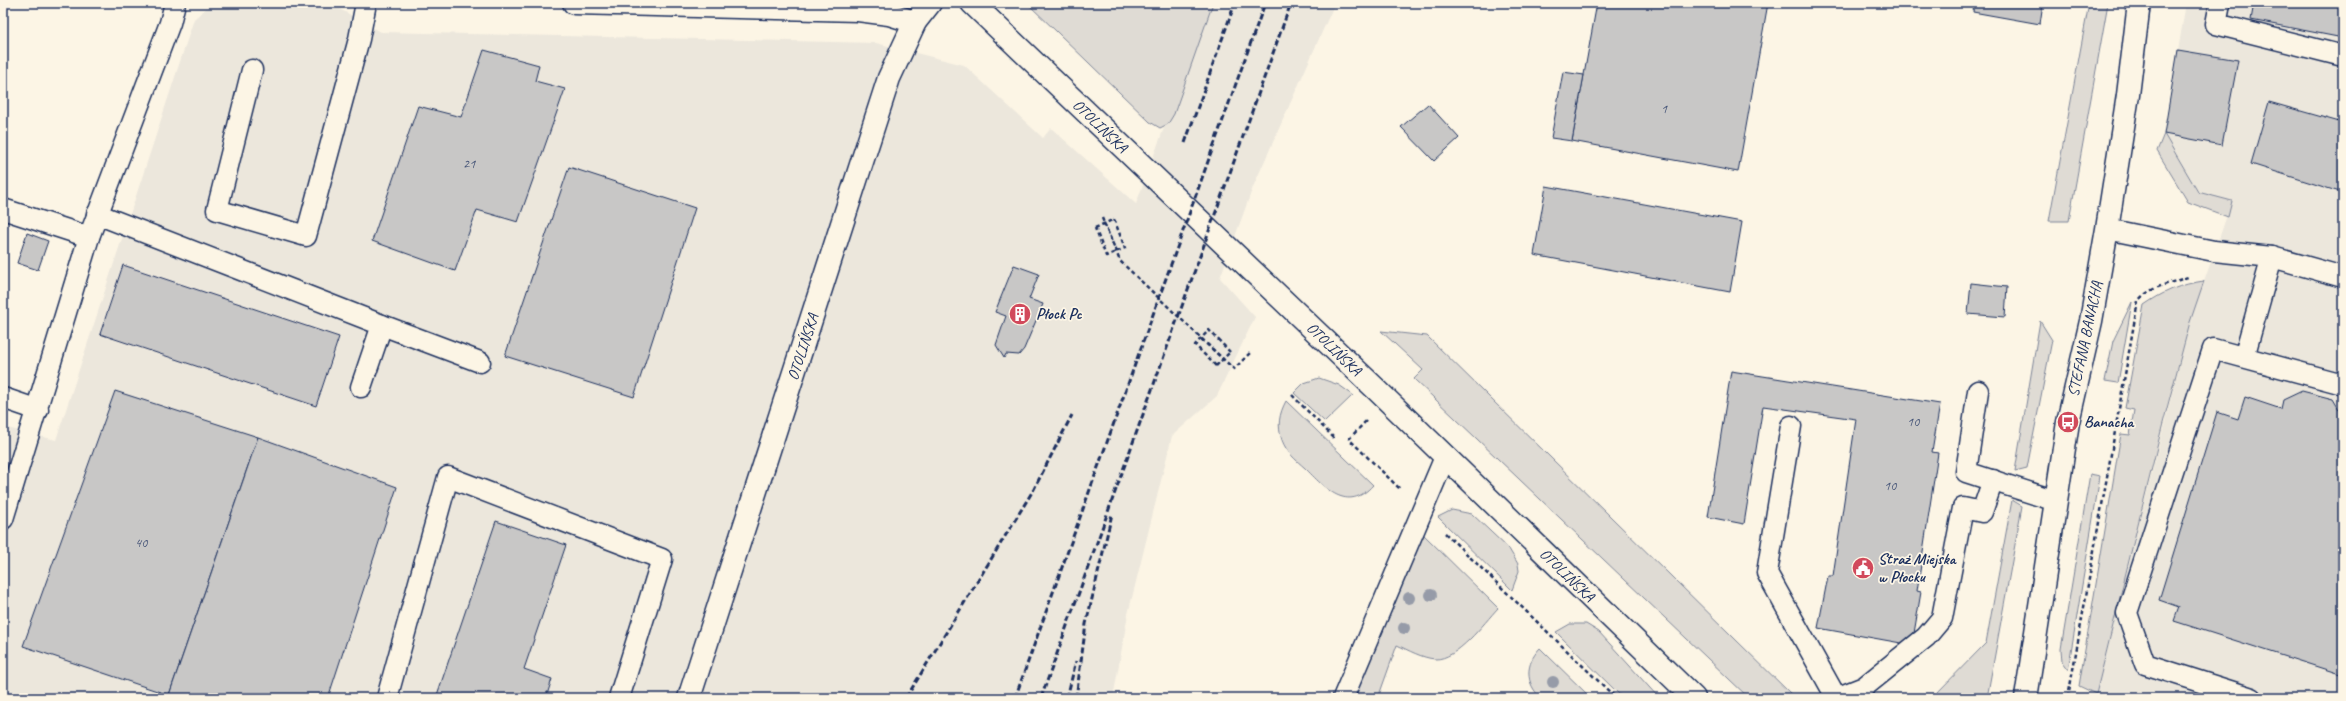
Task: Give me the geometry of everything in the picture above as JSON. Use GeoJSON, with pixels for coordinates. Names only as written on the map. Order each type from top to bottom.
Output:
{"type":"FeatureCollection","features":[{"type":"Feature","properties":{"kind":"street"},"geometry":{"type":"LineString","coordinates":[[574,3],[858,10],[889,14],[914,22]]}},
{"type":"Feature","properties":{"kind":"street","name":"OTOLIŃSKA"},"geometry":{"type":"LineString","coordinates":[[689,698],[889,78],[914,22],[930,3]]}},
{"type":"Feature","properties":{"kind":"street","name":"OTOLIŃSKA"},"geometry":{"type":"LineString","coordinates":[[972,3],[1694,698]]}},
{"type":"Feature","properties":{"kind":"street","name":"STEFANA BANACHA"},"geometry":{"type":"LineString","coordinates":[[2026,698],[2068,422],[2091,321],[2107,228],[2128,95],[2139,3]]}},
{"type":"Feature","properties":{"kind":"lane"},"geometry":{"type":"LineString","coordinates":[[3,519],[38,410],[89,237],[170,23],[175,3]]}},
{"type":"Feature","properties":{"kind":"lane"},"geometry":{"type":"LineString","coordinates":[[252,70],[217,210],[306,236],[359,39],[366,3]]}},
{"type":"Feature","properties":{"kind":"lane"},"geometry":{"type":"LineString","coordinates":[[2220,3],[2216,24],[2343,56]]}},
{"type":"Feature","properties":{"kind":"lane"},"geometry":{"type":"LineString","coordinates":[[3,209],[89,237]]}},
{"type":"Feature","properties":{"kind":"lane"},"geometry":{"type":"LineString","coordinates":[[97,214],[480,362]]}},
{"type":"Feature","properties":{"kind":"lane"},"geometry":{"type":"LineString","coordinates":[[2107,228],[2214,251],[2272,257],[2343,277]]}},
{"type":"Feature","properties":{"kind":"lane"},"geometry":{"type":"LineString","coordinates":[[2244,357],[2272,257]]}},
{"type":"Feature","properties":{"kind":"lane"},"geometry":{"type":"LineString","coordinates":[[361,387],[382,325]]}},
{"type":"Feature","properties":{"kind":"lane"},"geometry":{"type":"LineString","coordinates":[[2252,698],[2145,664],[2127,613],[2213,349],[2343,384]]}},
{"type":"Feature","properties":{"kind":"lane"},"geometry":{"type":"LineString","coordinates":[[1978,391],[1966,472],[2056,501]]}},
{"type":"Feature","properties":{"kind":"lane"},"geometry":{"type":"LineString","coordinates":[[3,398],[38,410]]}},
{"type":"Feature","properties":{"kind":"lane"},"geometry":{"type":"LineString","coordinates":[[1792,426],[1767,573],[1836,698],[1864,687],[1926,637],[1942,618],[1963,508],[1982,512],[1993,480]]}},
{"type":"Feature","properties":{"kind":"lane"},"geometry":{"type":"LineString","coordinates":[[1343,698],[1445,457]]}},
{"type":"Feature","properties":{"kind":"lane"},"geometry":{"type":"LineString","coordinates":[[387,698],[448,477],[662,559],[619,698]]}},
{"type":"Feature","properties":{"kind":"path"},"geometry":{"type":"LineString","coordinates":[[1102,218],[1116,252]]}},
{"type":"Feature","properties":{"kind":"path"},"geometry":{"type":"LineString","coordinates":[[1114,219],[1125,248],[1106,256],[1095,228],[1104,223],[1114,219]]}},
{"type":"Feature","properties":{"kind":"path"},"geometry":{"type":"LineString","coordinates":[[1104,223],[1120,261],[1223,359]]}},
{"type":"Feature","properties":{"kind":"path"},"geometry":{"type":"LineString","coordinates":[[2068,698],[2138,301],[2143,294],[2155,288],[2194,277]]}},
{"type":"Feature","properties":{"kind":"path"},"geometry":{"type":"LineString","coordinates":[[1209,330],[1230,352],[1216,366],[1195,345],[1201,339],[1209,330]]}},
{"type":"Feature","properties":{"kind":"path"},"geometry":{"type":"LineString","coordinates":[[1201,339],[1234,369],[1250,353]]}},
{"type":"Feature","properties":{"kind":"path"},"geometry":{"type":"LineString","coordinates":[[1292,394],[1334,438]]}},
{"type":"Feature","properties":{"kind":"path"},"geometry":{"type":"LineString","coordinates":[[1368,420],[1350,439],[1385,474]]}},
{"type":"Feature","properties":{"kind":"path"},"geometry":{"type":"LineString","coordinates":[[1444,532],[1616,698]]}},
{"type":"Feature","properties":{"kind":"shaded area"},"geometry":{"type":"Polygon","coordinates":[[[212,3],[329,3],[381,32],[876,43],[964,65],[1043,138],[1051,128],[1136,204],[1210,3],[1335,3],[1253,187],[1220,278],[1255,317],[1217,396],[1172,436],[1128,614],[1113,698],[3,698],[3,427],[56,440],[194,19],[212,3]]]}},
{"type":"Feature","properties":{"kind":"shaded area"},"geometry":{"type":"Polygon","coordinates":[[[1027,3],[1213,3],[1174,114],[1168,124],[1160,128],[1150,122],[1027,3]]]}},
{"type":"Feature","properties":{"kind":"shaded area"},"geometry":{"type":"Polygon","coordinates":[[[2089,3],[2108,3],[2069,221],[2049,221],[2089,3]]]}},
{"type":"Feature","properties":{"kind":"shaded area"},"geometry":{"type":"Polygon","coordinates":[[[2186,3],[2343,3],[2343,698],[2109,698],[2096,694],[2190,322],[2232,201],[2198,192],[2164,134],[2186,3]]]}},
{"type":"Feature","properties":{"kind":"shaded area"},"geometry":{"type":"Polygon","coordinates":[[[2164,134],[2198,192],[2232,201],[2228,217],[2188,202],[2157,151],[2164,134]]]}},
{"type":"Feature","properties":{"kind":"shaded area"},"geometry":{"type":"Polygon","coordinates":[[[2204,281],[2190,322],[2162,427],[2096,694],[2079,686],[2121,434],[2130,435],[2134,410],[2125,408],[2144,305],[2172,289],[2187,284],[2204,281]]]}},
{"type":"Feature","properties":{"kind":"shaded area"},"geometry":{"type":"Polygon","coordinates":[[[2132,302],[2118,383],[2105,381],[2113,341],[2132,302]]]}},
{"type":"Feature","properties":{"kind":"shaded area"},"geometry":{"type":"Polygon","coordinates":[[[2040,321],[2052,340],[2027,468],[2015,471],[2040,321]]]}},
{"type":"Feature","properties":{"kind":"shaded area"},"geometry":{"type":"Polygon","coordinates":[[[1381,331],[1427,336],[1795,698],[1749,698],[1414,379],[1423,370],[1381,331]]]}},
{"type":"Feature","properties":{"kind":"shaded area"},"geometry":{"type":"Polygon","coordinates":[[[1319,378],[1339,385],[1353,395],[1325,422],[1294,393],[1304,383],[1319,378]]]}},
{"type":"Feature","properties":{"kind":"shaded area"},"geometry":{"type":"Polygon","coordinates":[[[1286,401],[1373,485],[1363,493],[1354,497],[1345,498],[1328,490],[1295,459],[1284,444],[1280,435],[1280,415],[1286,401]]]}},
{"type":"Feature","properties":{"kind":"shaded area"},"geometry":{"type":"Polygon","coordinates":[[[2090,474],[2100,476],[2068,670],[2062,662],[2061,649],[2090,474]]]}},
{"type":"Feature","properties":{"kind":"shaded area"},"geometry":{"type":"Polygon","coordinates":[[[2012,500],[2022,506],[1987,698],[1932,698],[1986,643],[2012,500]]]}},
{"type":"Feature","properties":{"kind":"shaded area"},"geometry":{"type":"Polygon","coordinates":[[[1452,510],[1472,514],[1509,549],[1518,564],[1519,571],[1512,590],[1438,517],[1452,510]]]}},
{"type":"Feature","properties":{"kind":"shaded area"},"geometry":{"type":"Polygon","coordinates":[[[1421,532],[1498,608],[1470,640],[1452,654],[1443,658],[1435,659],[1425,657],[1397,645],[1378,698],[1351,698],[1421,532]]]}},
{"type":"Feature","properties":{"kind":"shaded area"},"geometry":{"type":"Polygon","coordinates":[[[1570,624],[1586,624],[1599,632],[1659,698],[1623,698],[1556,632],[1570,624]]]}},
{"type":"Feature","properties":{"kind":"shaded area"},"geometry":{"type":"Polygon","coordinates":[[[1540,648],[1591,698],[1541,698],[1532,686],[1529,673],[1532,660],[1540,648]]]}},
{"type":"Feature","properties":{"kind":"building"},"geometry":{"type":"Polygon","coordinates":[[[1597,3],[1768,3],[1738,172],[1572,141],[1597,3]]]}},
{"type":"Feature","properties":{"kind":"building"},"geometry":{"type":"Polygon","coordinates":[[[1974,3],[2043,3],[2040,24],[1973,12],[1974,3]]]}},
{"type":"Feature","properties":{"kind":"building"},"geometry":{"type":"Polygon","coordinates":[[[2254,3],[2343,3],[2343,38],[2251,20],[2254,3]]]}},
{"type":"Feature","properties":{"kind":"building"},"geometry":{"type":"Polygon","coordinates":[[[484,50],[539,65],[535,81],[565,89],[518,222],[477,210],[455,271],[372,241],[418,106],[461,117],[484,50]]]}},
{"type":"Feature","properties":{"kind":"building"},"geometry":{"type":"Polygon","coordinates":[[[2178,50],[2238,60],[2222,145],[2164,134],[2178,50]]]}},
{"type":"Feature","properties":{"kind":"building"},"geometry":{"type":"Polygon","coordinates":[[[1563,72],[1584,75],[1572,141],[1551,138],[1563,72]]]}},
{"type":"Feature","properties":{"kind":"building"},"geometry":{"type":"Polygon","coordinates":[[[2269,102],[2343,123],[2343,193],[2251,164],[2269,102]]]}},
{"type":"Feature","properties":{"kind":"building"},"geometry":{"type":"Polygon","coordinates":[[[1428,104],[1459,138],[1434,161],[1401,127],[1428,104]]]}},
{"type":"Feature","properties":{"kind":"building"},"geometry":{"type":"Polygon","coordinates":[[[569,167],[695,208],[634,397],[505,356],[569,167]]]}},
{"type":"Feature","properties":{"kind":"building"},"geometry":{"type":"Polygon","coordinates":[[[1546,186],[1742,222],[1730,292],[1534,255],[1546,186]]]}},
{"type":"Feature","properties":{"kind":"building"},"geometry":{"type":"Polygon","coordinates":[[[27,233],[48,241],[38,270],[17,263],[27,233]]]}},
{"type":"Feature","properties":{"kind":"building"},"geometry":{"type":"Polygon","coordinates":[[[123,265],[339,337],[316,406],[100,334],[123,265]]]}},
{"type":"Feature","properties":{"kind":"building","name":"Płock Pc"},"geometry":{"type":"Polygon","coordinates":[[[1014,265],[1039,274],[1029,299],[1043,304],[1024,349],[1019,355],[1006,354],[1004,358],[996,345],[1006,316],[995,312],[1014,265]]]}},
{"type":"Feature","properties":{"kind":"building"},"geometry":{"type":"Polygon","coordinates":[[[1971,283],[2007,287],[2005,317],[1968,314],[1971,283]]]}},
{"type":"Feature","properties":{"kind":"building"},"geometry":{"type":"Polygon","coordinates":[[[1731,371],[1940,404],[1932,452],[1938,453],[1917,591],[1921,592],[1912,645],[1818,628],[1828,576],[1833,576],[1856,419],[1763,406],[1744,524],[1708,517],[1731,371]]]}},
{"type":"Feature","properties":{"kind":"building"},"geometry":{"type":"Polygon","coordinates":[[[115,391],[258,437],[169,695],[23,646],[115,391]]]}},
{"type":"Feature","properties":{"kind":"building"},"geometry":{"type":"Polygon","coordinates":[[[2302,391],[2333,399],[2343,416],[2343,675],[2174,621],[2179,607],[2159,600],[2217,412],[2238,419],[2245,397],[2281,409],[2283,400],[2302,391]]]}},
{"type":"Feature","properties":{"kind":"building"},"geometry":{"type":"Polygon","coordinates":[[[258,437],[397,487],[328,698],[177,698],[169,695],[258,437]]]}},
{"type":"Feature","properties":{"kind":"building"},"geometry":{"type":"Polygon","coordinates":[[[496,521],[566,545],[524,669],[552,679],[546,698],[436,698],[496,521]]]}},
{"type":"Feature","properties":{"kind":"railway"},"geometry":{"type":"LineString","coordinates":[[1185,143],[1235,3]]}},
{"type":"Feature","properties":{"kind":"railway"},"geometry":{"type":"LineString","coordinates":[[1015,698],[1265,3]]}},
{"type":"Feature","properties":{"kind":"railway"},"geometry":{"type":"LineString","coordinates":[[1041,698],[1291,3]]}},
{"type":"Feature","properties":{"kind":"railway"},"geometry":{"type":"LineString","coordinates":[[906,698],[1034,489],[1072,415]]}},
{"type":"Feature","properties":{"kind":"railway"},"geometry":{"type":"LineString","coordinates":[[1076,698],[1086,624],[1112,514]]}},
{"type":"Feature","properties":{"kind":"railway"},"geometry":{"type":"LineString","coordinates":[[1067,698],[1076,661]]}},
{"type":"Feature","properties":{"kind":"place","name":"Płock Pc"},"geometry":{"type":"Point","coordinates":[1020,314]}},
{"type":"Feature","properties":{"kind":"place","name":"Banacha"},"geometry":{"type":"Point","coordinates":[2068,422]}},
{"type":"Feature","properties":{"kind":"place","name":"Straż Miejska w Płocku"},"geometry":{"type":"Point","coordinates":[1863,568]}}]}
